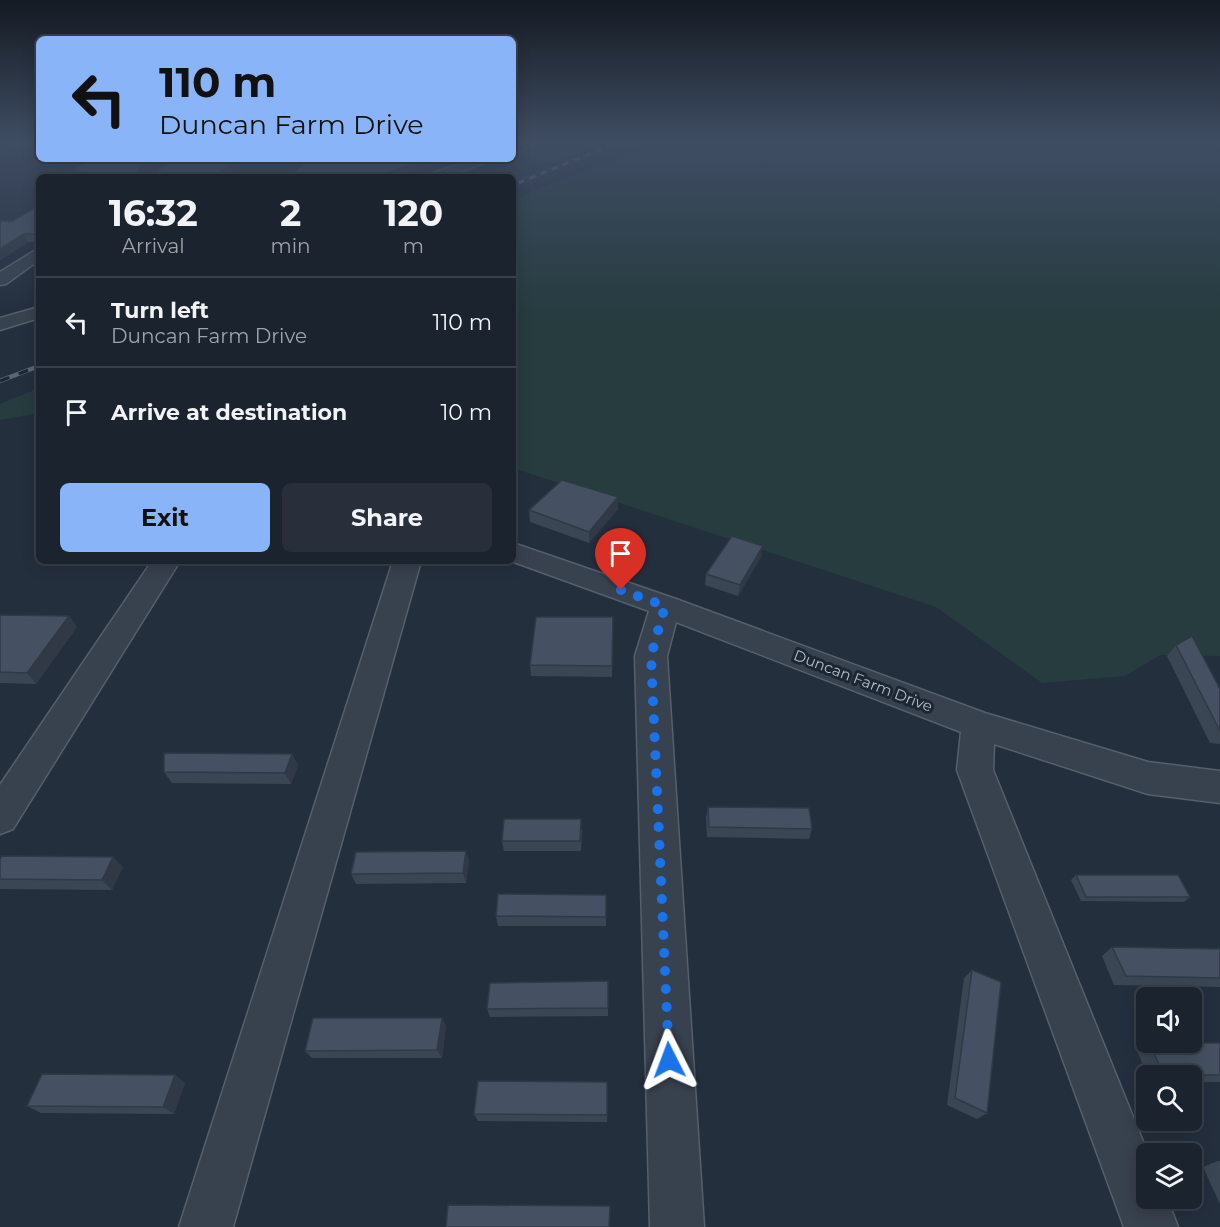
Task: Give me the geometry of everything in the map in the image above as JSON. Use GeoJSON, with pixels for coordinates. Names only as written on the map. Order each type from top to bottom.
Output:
{"type":"FeatureCollection","features":[{"type":"Feature","properties":{"kind":"street"},"geometry":{"type":"LineString","coordinates":[[0,280],[36,255]]}},
{"type":"Feature","properties":{"kind":"street"},"geometry":{"type":"LineString","coordinates":[[0,324],[36,313]]}},
{"type":"Feature","properties":{"kind":"street","name":"Duncan Farm Drive"},"geometry":{"type":"LineString","coordinates":[[516,553],[665,606],[979,725],[1148,778],[1220,787]]}},
{"type":"Feature","properties":{"kind":"street"},"geometry":{"type":"LineString","coordinates":[[0,817],[164,564]]}},
{"type":"Feature","properties":{"kind":"street"},"geometry":{"type":"LineString","coordinates":[[206,1227],[406,564]]}},
{"type":"Feature","properties":{"kind":"street"},"geometry":{"type":"LineString","coordinates":[[665,606],[651,656],[677,1227]]}},
{"type":"Feature","properties":{"kind":"street"},"geometry":{"type":"LineString","coordinates":[[979,725],[975,770],[1151,1227]]}},
{"type":"Feature","properties":{"kind":"green space"},"geometry":{"type":"Polygon","coordinates":[[[516,199],[1220,199],[1220,656],[1160,655],[1125,676],[1042,683],[936,607],[516,469],[516,199]]]}},
{"type":"Feature","properties":{"kind":"green space"},"geometry":{"type":"Polygon","coordinates":[[[36,389],[36,414],[0,420],[0,404],[36,389]]]}},
{"type":"Feature","properties":{"kind":"building"},"geometry":{"type":"Polygon","coordinates":[[[36,207],[36,234],[24,234],[0,249],[0,221],[13,221],[36,207]]]}},
{"type":"Feature","properties":{"kind":"building"},"geometry":{"type":"Polygon","coordinates":[[[562,480],[618,497],[589,532],[529,510],[562,480]]]}},
{"type":"Feature","properties":{"kind":"building"},"geometry":{"type":"Polygon","coordinates":[[[732,536],[763,546],[740,585],[706,574],[732,536]]]}},
{"type":"Feature","properties":{"kind":"building"},"geometry":{"type":"Polygon","coordinates":[[[0,615],[69,616],[27,673],[0,672],[0,615]]]}},
{"type":"Feature","properties":{"kind":"building"},"geometry":{"type":"Polygon","coordinates":[[[536,617],[613,617],[612,666],[530,665],[536,617]]]}},
{"type":"Feature","properties":{"kind":"building"},"geometry":{"type":"Polygon","coordinates":[[[1192,636],[1220,689],[1220,731],[1176,645],[1192,636]]]}},
{"type":"Feature","properties":{"kind":"building"},"geometry":{"type":"Polygon","coordinates":[[[164,753],[292,754],[285,773],[164,772],[164,753]]]}},
{"type":"Feature","properties":{"kind":"building"},"geometry":{"type":"Polygon","coordinates":[[[708,807],[809,808],[812,829],[709,827],[708,807]]]}},
{"type":"Feature","properties":{"kind":"building"},"geometry":{"type":"Polygon","coordinates":[[[504,819],[581,819],[580,841],[502,841],[504,819]]]}},
{"type":"Feature","properties":{"kind":"building"},"geometry":{"type":"Polygon","coordinates":[[[466,851],[463,873],[351,874],[356,852],[466,851]]]}},
{"type":"Feature","properties":{"kind":"building"},"geometry":{"type":"Polygon","coordinates":[[[2,856],[113,857],[102,880],[0,879],[2,856]]]}},
{"type":"Feature","properties":{"kind":"building"},"geometry":{"type":"Polygon","coordinates":[[[1076,875],[1178,875],[1190,897],[1086,897],[1076,875]]]}},
{"type":"Feature","properties":{"kind":"building"},"geometry":{"type":"Polygon","coordinates":[[[498,894],[606,895],[606,917],[496,916],[498,894]]]}},
{"type":"Feature","properties":{"kind":"building"},"geometry":{"type":"Polygon","coordinates":[[[1112,947],[1220,949],[1220,978],[1126,976],[1112,947]]]}},
{"type":"Feature","properties":{"kind":"building"},"geometry":{"type":"Polygon","coordinates":[[[972,970],[1001,982],[987,1113],[955,1098],[972,970]]]}},
{"type":"Feature","properties":{"kind":"building"},"geometry":{"type":"Polygon","coordinates":[[[608,981],[608,1008],[487,1009],[490,983],[608,981]]]}},
{"type":"Feature","properties":{"kind":"building"},"geometry":{"type":"Polygon","coordinates":[[[313,1018],[442,1018],[437,1050],[305,1051],[313,1018]]]}},
{"type":"Feature","properties":{"kind":"building"},"geometry":{"type":"Polygon","coordinates":[[[1202,1043],[1220,1043],[1220,1075],[1202,1075],[1202,1065],[1159,1065],[1154,1053],[1202,1053],[1202,1043]]]}},
{"type":"Feature","properties":{"kind":"building"},"geometry":{"type":"Polygon","coordinates":[[[42,1074],[175,1075],[163,1107],[27,1106],[42,1074]]]}},
{"type":"Feature","properties":{"kind":"building"},"geometry":{"type":"Polygon","coordinates":[[[478,1081],[607,1082],[607,1115],[474,1114],[478,1081]]]}},
{"type":"Feature","properties":{"kind":"building"},"geometry":{"type":"Polygon","coordinates":[[[448,1205],[610,1206],[609,1227],[446,1227],[448,1205]]]}},
{"type":"Feature","properties":{"kind":"railway"},"geometry":{"type":"LineString","coordinates":[[0,381],[36,367]]}},
{"type":"Feature","properties":{"kind":"route"},"geometry":{"type":"LineString","coordinates":[[621,590],[665,606],[651,656],[669,1060]]}}]}
